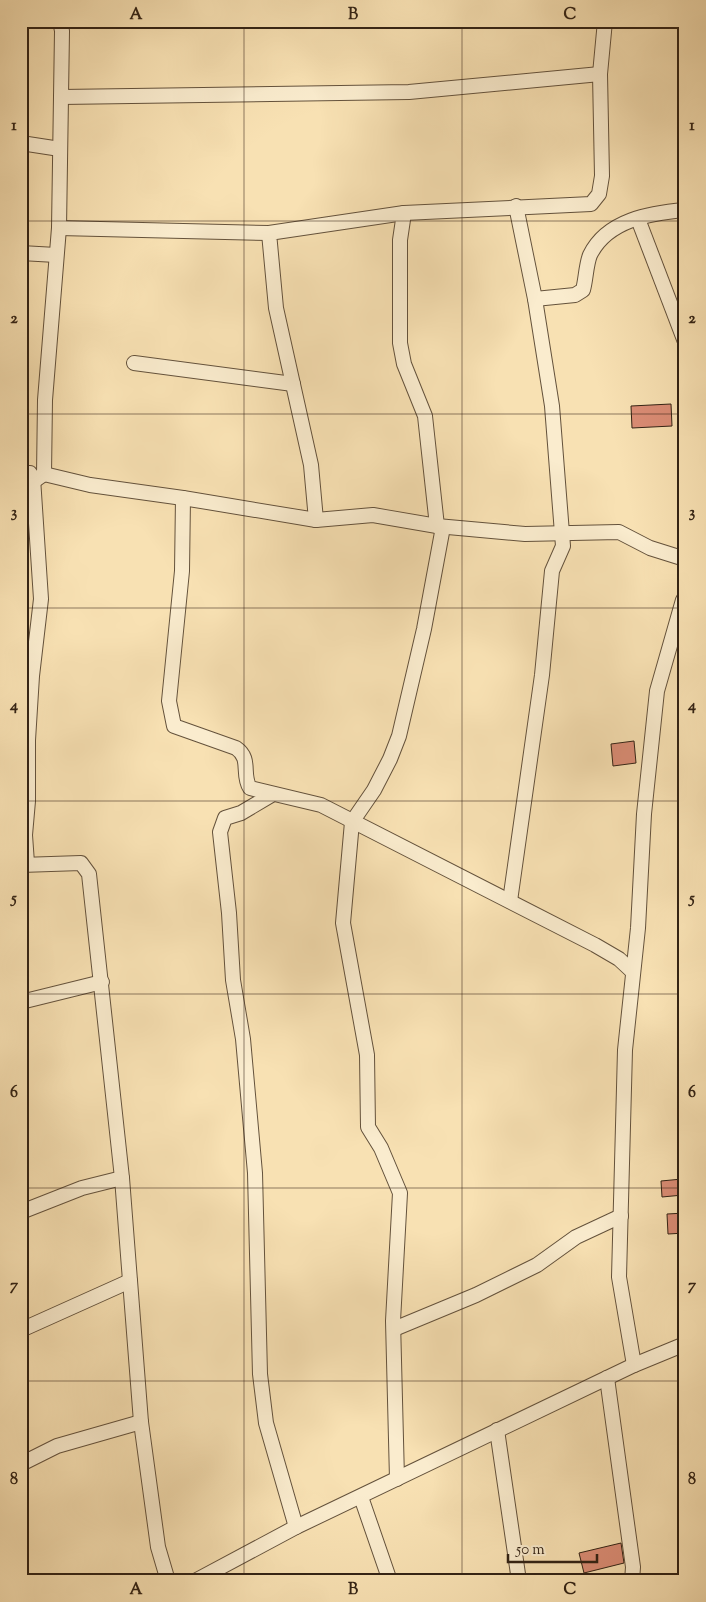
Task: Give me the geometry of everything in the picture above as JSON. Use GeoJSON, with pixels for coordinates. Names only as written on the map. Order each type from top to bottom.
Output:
{"type":"FeatureCollection","features":[{"type":"Feature","properties":{"kind":"street"},"geometry":{"type":"LineString","coordinates":[[64,21],[60,22],[59,228],[39,478],[41,599],[32,676],[24,864],[81,863],[86,867],[89,874],[122,1178],[141,1422],[158,1547],[168,1581]]}},
{"type":"Feature","properties":{"kind":"street"},"geometry":{"type":"LineString","coordinates":[[59,228],[269,233],[404,213],[516,206],[591,204],[599,194],[602,176],[600,74],[606,21]]}},
{"type":"Feature","properties":{"kind":"street"},"geometry":{"type":"LineString","coordinates":[[61,97],[409,92],[600,74]]}},
{"type":"Feature","properties":{"kind":"street"},"geometry":{"type":"LineString","coordinates":[[21,143],[60,149]]}},
{"type":"Feature","properties":{"kind":"street"},"geometry":{"type":"LineString","coordinates":[[510,901],[542,675],[552,571],[563,546],[552,406],[535,299],[516,206]]}},
{"type":"Feature","properties":{"kind":"street"},"geometry":{"type":"LineString","coordinates":[[535,299],[575,295],[584,290],[590,257],[602,237],[618,226],[655,213],[685,210]]}},
{"type":"Feature","properties":{"kind":"street"},"geometry":{"type":"LineString","coordinates":[[398,1479],[394,1329],[400,1193],[381,1148],[368,1127],[368,1055],[343,923],[352,822],[374,790],[390,760],[399,736],[424,629],[440,526],[425,416],[404,364],[400,343],[400,240],[404,213]]}},
{"type":"Feature","properties":{"kind":"street"},"geometry":{"type":"LineString","coordinates":[[638,219],[685,342]]}},
{"type":"Feature","properties":{"kind":"street"},"geometry":{"type":"LineString","coordinates":[[269,233],[276,308],[311,465],[316,520]]}},
{"type":"Feature","properties":{"kind":"street"},"geometry":{"type":"LineString","coordinates":[[21,253],[56,255]]}},
{"type":"Feature","properties":{"kind":"street"},"geometry":{"type":"LineString","coordinates":[[134,363],[293,384]]}},
{"type":"Feature","properties":{"kind":"street"},"geometry":{"type":"LineString","coordinates":[[21,472],[30,473],[39,478],[183,498],[316,520],[373,516],[440,526],[525,534],[619,532],[650,548],[685,558]]}},
{"type":"Feature","properties":{"kind":"street"},"geometry":{"type":"LineString","coordinates":[[183,498],[182,571],[169,701],[172,722],[178,729],[236,748],[246,758],[246,776],[250,788],[321,806],[595,944],[619,959],[634,972]]}},
{"type":"Feature","properties":{"kind":"street"},"geometry":{"type":"LineString","coordinates":[[634,1365],[619,1277],[625,1050],[638,928],[644,814],[657,691],[684,598]]}},
{"type":"Feature","properties":{"kind":"street"},"geometry":{"type":"LineString","coordinates":[[273,794],[241,813],[225,818],[220,832],[229,913],[233,980],[242,1039],[255,1173],[260,1374],[266,1423],[296,1527]]}},
{"type":"Feature","properties":{"kind":"street"},"geometry":{"type":"LineString","coordinates":[[21,1002],[102,982]]}},
{"type":"Feature","properties":{"kind":"street"},"geometry":{"type":"LineString","coordinates":[[21,1212],[82,1188],[122,1178]]}},
{"type":"Feature","properties":{"kind":"street"},"geometry":{"type":"LineString","coordinates":[[394,1329],[476,1295],[528,1270],[576,1237],[621,1216]]}},
{"type":"Feature","properties":{"kind":"street"},"geometry":{"type":"LineString","coordinates":[[21,1330],[130,1280]]}},
{"type":"Feature","properties":{"kind":"street"},"geometry":{"type":"LineString","coordinates":[[195,1581],[296,1527],[634,1365],[685,1344]]}},
{"type":"Feature","properties":{"kind":"street"},"geometry":{"type":"LineString","coordinates":[[607,1378],[633,1567],[632,1581]]}},
{"type":"Feature","properties":{"kind":"street"},"geometry":{"type":"LineString","coordinates":[[21,1464],[56,1446],[141,1422]]}},
{"type":"Feature","properties":{"kind":"street"},"geometry":{"type":"LineString","coordinates":[[498,1430],[518,1581]]}},
{"type":"Feature","properties":{"kind":"street"},"geometry":{"type":"LineString","coordinates":[[361,1497],[390,1581]]}},
{"type":"Feature","properties":{"kind":"building"},"geometry":{"type":"Polygon","coordinates":[[[671,404],[672,426],[632,428],[631,406],[671,404]]]}},
{"type":"Feature","properties":{"kind":"building"},"geometry":{"type":"Polygon","coordinates":[[[634,741],[636,763],[613,766],[611,744],[634,741]]]}},
{"type":"Feature","properties":{"kind":"building"},"geometry":{"type":"Polygon","coordinates":[[[682,1179],[683,1195],[662,1197],[661,1181],[682,1179]]]}},
{"type":"Feature","properties":{"kind":"building"},"geometry":{"type":"Polygon","coordinates":[[[685,1213],[685,1233],[668,1234],[667,1214],[685,1213]]]}},
{"type":"Feature","properties":{"kind":"building"},"geometry":{"type":"Polygon","coordinates":[[[621,1543],[624,1563],[584,1573],[579,1553],[621,1543]]]}}]}
